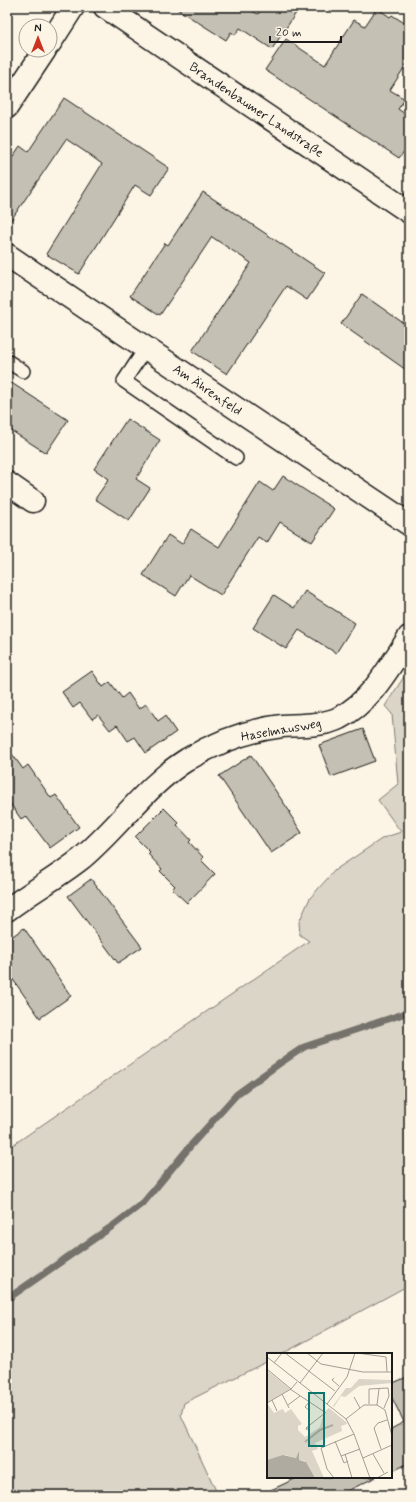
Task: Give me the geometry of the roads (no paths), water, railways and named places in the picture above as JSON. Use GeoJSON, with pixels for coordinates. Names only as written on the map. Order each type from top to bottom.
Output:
{"type":"FeatureCollection","features":[{"type":"Feature","properties":{"kind":"street"},"geometry":{"type":"LineString","coordinates":[[58,30],[73,7]]}},
{"type":"Feature","properties":{"kind":"street","name":"Brandenbaumer Landstraße"},"geometry":{"type":"LineString","coordinates":[[105,7],[409,212]]}},
{"type":"Feature","properties":{"kind":"street"},"geometry":{"type":"LineString","coordinates":[[7,107],[40,58]]}},
{"type":"Feature","properties":{"kind":"street","name":"Am Ährenfeld"},"geometry":{"type":"LineString","coordinates":[[7,256],[409,524]]}},
{"type":"Feature","properties":{"kind":"street"},"geometry":{"type":"LineString","coordinates":[[7,484],[33,501]]}},
{"type":"Feature","properties":{"kind":"street","name":"Haselmausweg"},"geometry":{"type":"LineString","coordinates":[[7,910],[81,858],[107,835],[140,798],[167,774],[188,760],[217,744],[244,734],[338,719],[362,702],[384,674],[409,637]]}},
{"type":"Feature","properties":{"kind":"lane"},"geometry":{"type":"LineString","coordinates":[[146,348],[124,381],[236,458]]}},
{"type":"Feature","properties":{"kind":"lane"},"geometry":{"type":"LineString","coordinates":[[7,361],[23,371]]}},
{"type":"Feature","properties":{"kind":"waterway"},"geometry":{"type":"LineString","coordinates":[[7,1299],[114,1225],[144,1202],[192,1144],[237,1094],[283,1061],[304,1047],[409,1012]]}}]}
